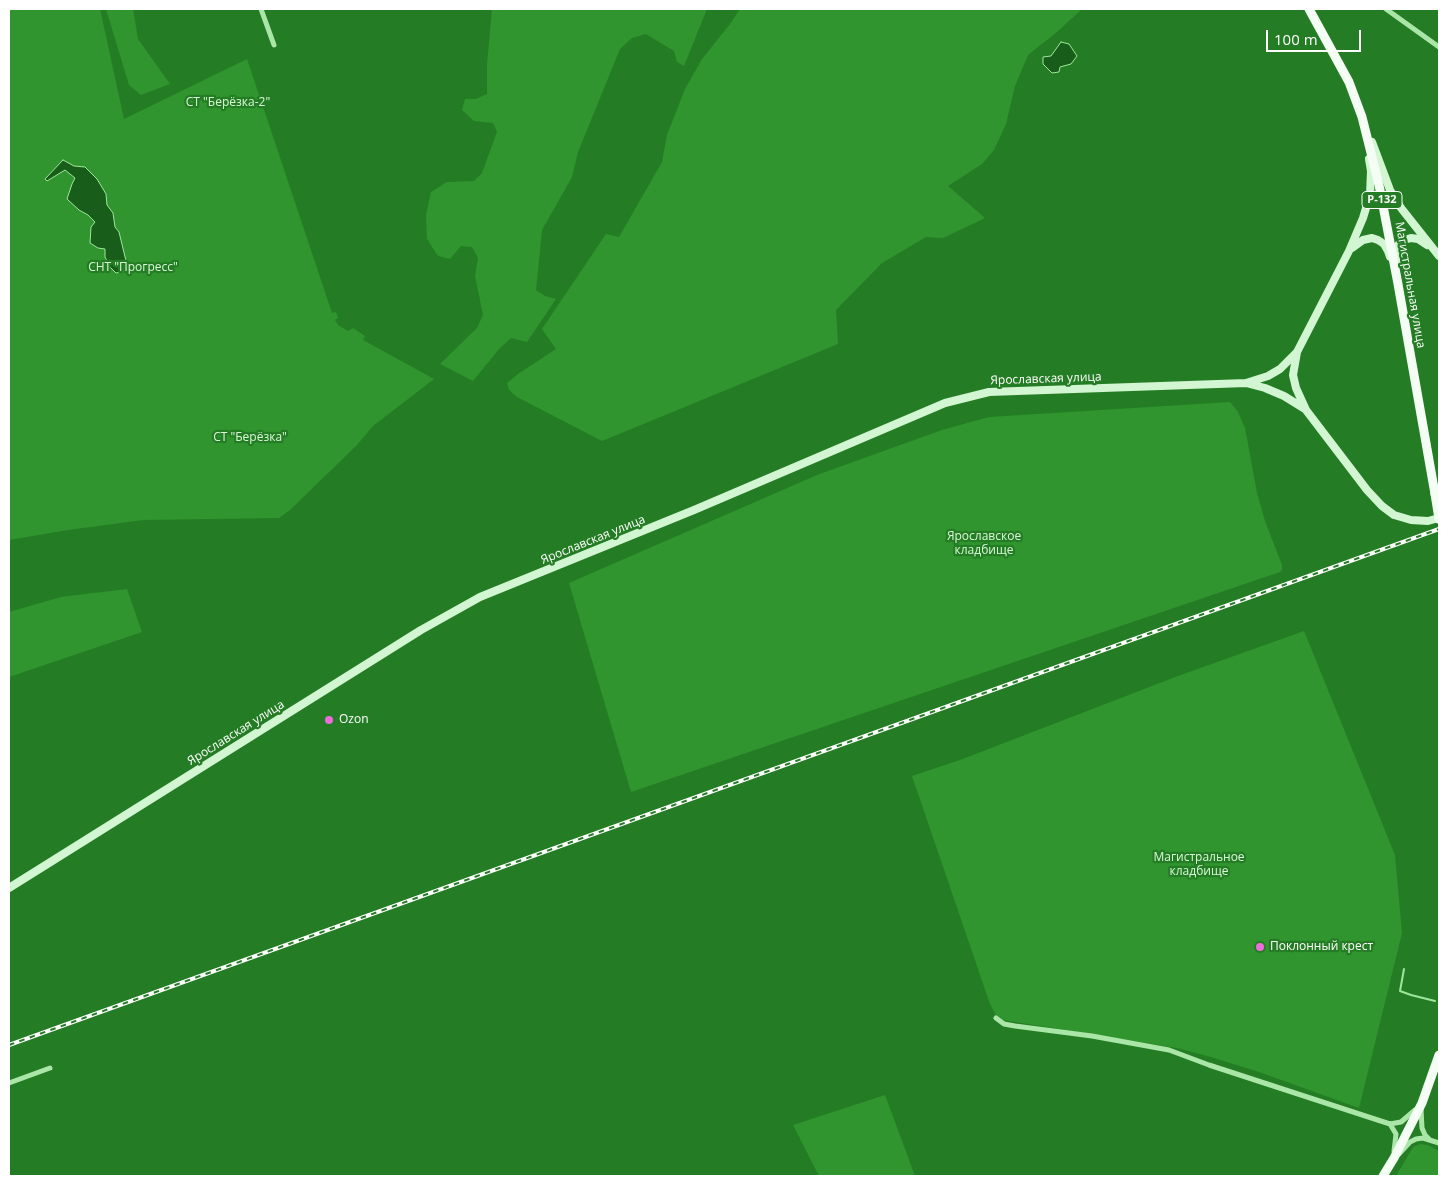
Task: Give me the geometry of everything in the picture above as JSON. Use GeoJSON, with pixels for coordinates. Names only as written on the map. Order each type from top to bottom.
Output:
{"type":"FeatureCollection","features":[{"type":"Feature","properties":{"kind":"highway","name":"Магистральная улица"},"geometry":{"type":"LineString","coordinates":[[1309,9],[1349,82],[1362,117],[1379,185],[1439,518]]}},
{"type":"Feature","properties":{"kind":"highway"},"geometry":{"type":"LineString","coordinates":[[1383,1176],[1422,1103],[1439,1055]]}},
{"type":"Feature","properties":{"kind":"main road"},"geometry":{"type":"LineString","coordinates":[[1362,117],[1390,190],[1401,208],[1439,256]]}},
{"type":"Feature","properties":{"kind":"main road"},"geometry":{"type":"LineString","coordinates":[[1362,117],[1371,171],[1370,195],[1363,218],[1349,251],[1297,352],[1293,375],[1296,388],[1306,410],[1367,490],[1382,506],[1394,515],[1410,520],[1428,521],[1439,518]]}},
{"type":"Feature","properties":{"kind":"main road"},"geometry":{"type":"LineString","coordinates":[[1398,284],[1396,256],[1398,245],[1410,238],[1418,239],[1431,247]]}},
{"type":"Feature","properties":{"kind":"main road"},"geometry":{"type":"LineString","coordinates":[[1349,251],[1363,240],[1378,240],[1384,244],[1398,284]]}},
{"type":"Feature","properties":{"kind":"main road"},"geometry":{"type":"LineString","coordinates":[[1246,383],[1268,376],[1280,369],[1297,352]]}},
{"type":"Feature","properties":{"kind":"main road"},"geometry":{"type":"LineString","coordinates":[[1246,383],[1284,396],[1306,410]]}},
{"type":"Feature","properties":{"kind":"main road","name":"Ярославская улица"},"geometry":{"type":"LineString","coordinates":[[9,888],[421,630],[480,597],[694,510],[945,403],[988,392],[1246,383]]}},
{"type":"Feature","properties":{"kind":"street"},"geometry":{"type":"LineString","coordinates":[[261,9],[274,45]]}},
{"type":"Feature","properties":{"kind":"street"},"geometry":{"type":"LineString","coordinates":[[1386,9],[1439,47]]}},
{"type":"Feature","properties":{"kind":"street"},"geometry":{"type":"LineString","coordinates":[[996,1018],[1004,1024],[1092,1036],[1169,1050],[1390,1124],[1401,1122],[1410,1116],[1422,1103]]}},
{"type":"Feature","properties":{"kind":"street"},"geometry":{"type":"LineString","coordinates":[[9,1083],[50,1068]]}},
{"type":"Feature","properties":{"kind":"street"},"geometry":{"type":"LineString","coordinates":[[1422,1103],[1422,1128],[1430,1140]]}},
{"type":"Feature","properties":{"kind":"street"},"geometry":{"type":"LineString","coordinates":[[1390,1124],[1396,1138],[1391,1164]]}},
{"type":"Feature","properties":{"kind":"street"},"geometry":{"type":"LineString","coordinates":[[1391,1164],[1410,1142],[1423,1138],[1439,1144]]}},
{"type":"Feature","properties":{"kind":"green space"},"geometry":{"type":"Polygon","coordinates":[[[9,9],[100,9],[124,119],[247,59],[332,313],[336,312],[338,318],[335,320],[338,325],[348,331],[353,328],[365,336],[363,340],[434,379],[373,426],[357,445],[290,510],[279,518],[143,520],[9,540],[9,9]]]}},
{"type":"Feature","properties":{"kind":"green space"},"geometry":{"type":"Polygon","coordinates":[[[106,9],[133,9],[138,39],[170,84],[141,95],[129,85],[106,9]]]}},
{"type":"Feature","properties":{"kind":"green space"},"geometry":{"type":"Polygon","coordinates":[[[492,9],[707,9],[684,66],[677,62],[674,51],[646,34],[632,38],[620,49],[578,152],[572,177],[542,230],[536,290],[545,296],[556,299],[527,342],[511,338],[499,349],[473,381],[440,364],[477,328],[483,315],[475,276],[478,258],[472,247],[461,246],[450,259],[438,256],[427,239],[426,215],[431,192],[447,182],[474,181],[482,173],[497,132],[493,123],[474,121],[462,110],[465,99],[476,99],[487,94],[487,64],[492,9]]]}},
{"type":"Feature","properties":{"kind":"green space"},"geometry":{"type":"Polygon","coordinates":[[[740,9],[1082,9],[1028,55],[1015,86],[1006,124],[994,150],[982,164],[948,186],[985,218],[943,238],[926,237],[882,263],[836,310],[838,344],[602,441],[517,397],[509,390],[507,383],[556,349],[542,329],[606,234],[619,237],[662,162],[667,135],[685,89],[702,59],[740,9]]]}},
{"type":"Feature","properties":{"kind":"green space","name":"Ярославское кладбище"},"geometry":{"type":"Polygon","coordinates":[[[1230,402],[1238,412],[1245,428],[1257,493],[1265,521],[1282,565],[1280,572],[631,792],[569,583],[817,475],[942,430],[989,417],[1230,402]]]}},
{"type":"Feature","properties":{"kind":"green space"},"geometry":{"type":"Polygon","coordinates":[[[127,589],[142,632],[9,677],[9,612],[61,597],[127,589]]]}},
{"type":"Feature","properties":{"kind":"green space","name":"Магистральное кладбище"},"geometry":{"type":"Polygon","coordinates":[[[1304,631],[1395,855],[1402,933],[1359,1108],[1259,1072],[1177,1048],[1003,1020],[996,1015],[990,1004],[912,776],[960,760],[1178,676],[1304,631]]]}},
{"type":"Feature","properties":{"kind":"green space"},"geometry":{"type":"Polygon","coordinates":[[[885,1095],[915,1176],[819,1176],[793,1125],[885,1095]]]}},
{"type":"Feature","properties":{"kind":"green space"},"geometry":{"type":"Polygon","coordinates":[[[1420,1144],[1428,1145],[1439,1151],[1439,1176],[1396,1176],[1413,1147],[1420,1144]]]}},
{"type":"Feature","properties":{"kind":"shaded area"},"geometry":{"type":"Polygon","coordinates":[[[1061,42],[1069,44],[1077,56],[1071,64],[1060,67],[1059,72],[1052,73],[1043,64],[1043,57],[1051,56],[1061,42]]]}},
{"type":"Feature","properties":{"kind":"shaded area"},"geometry":{"type":"Polygon","coordinates":[[[63,160],[74,166],[85,167],[97,179],[106,194],[107,205],[113,213],[115,227],[119,232],[127,265],[126,271],[116,273],[110,267],[105,257],[105,249],[98,248],[90,243],[91,227],[95,222],[67,199],[75,178],[65,170],[47,181],[45,179],[63,160]]]}},
{"type":"Feature","properties":{"kind":"waterway"},"geometry":{"type":"LineString","coordinates":[[1404,969],[1400,991],[1435,1001]]}},
{"type":"Feature","properties":{"kind":"railway"},"geometry":{"type":"LineString","coordinates":[[9,1045],[1439,529]]}},
{"type":"Feature","properties":{"kind":"place","name":"Ozon"},"geometry":{"type":"Point","coordinates":[329,720]}},
{"type":"Feature","properties":{"kind":"place","name":"Поклонный крест"},"geometry":{"type":"Point","coordinates":[1260,947]}},
{"type":"Feature","properties":{"kind":"park label","name":"СТ \"Берёзка-2\""},"geometry":{"type":"Point","coordinates":[228,103]}},
{"type":"Feature","properties":{"kind":"park label","name":"СНТ \"Прогресс\""},"geometry":{"type":"Point","coordinates":[133,268]}},
{"type":"Feature","properties":{"kind":"park label","name":"СТ \"Берёзка\""},"geometry":{"type":"Point","coordinates":[250,438]}}]}
